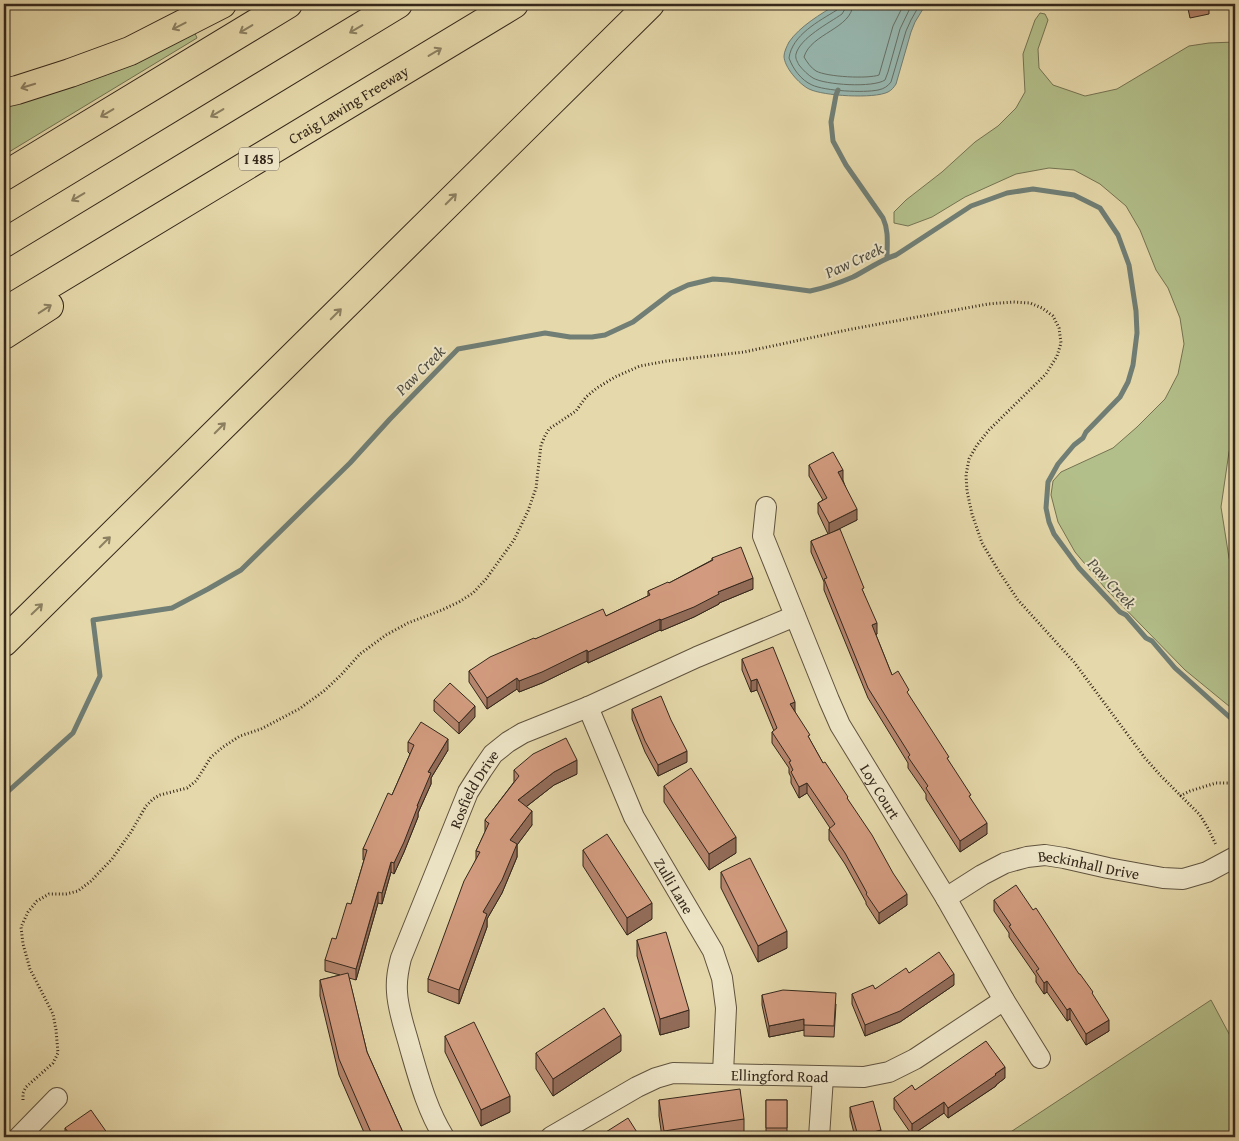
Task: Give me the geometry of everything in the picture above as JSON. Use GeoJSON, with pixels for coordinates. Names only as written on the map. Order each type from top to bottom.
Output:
{"type":"FeatureCollection","features":[{"type":"Feature","properties":{"kind":"highway"},"geometry":{"type":"LineString","coordinates":[[4,93],[70,73],[130,51],[222,4]]}},
{"type":"Feature","properties":{"kind":"highway"},"geometry":{"type":"LineString","coordinates":[[4,176],[288,4]]}},
{"type":"Feature","properties":{"kind":"highway"},"geometry":{"type":"LineString","coordinates":[[4,242],[398,4]]}},
{"type":"Feature","properties":{"kind":"highway","name":"Craig Lawing Freeway"},"geometry":{"type":"LineString","coordinates":[[4,312],[514,4]]}},
{"type":"Feature","properties":{"kind":"highway"},"geometry":{"type":"LineString","coordinates":[[4,642],[650,4]]}},
{"type":"Feature","properties":{"kind":"highway"},"geometry":{"type":"LineString","coordinates":[[4,335],[315,125]]}},
{"type":"Feature","properties":{"kind":"street","name":"Loy Court"},"geometry":{"type":"LineString","coordinates":[[766,506],[763,536],[840,725],[946,898],[1004,1000],[1040,1058]]}},
{"type":"Feature","properties":{"kind":"street","name":"Rosfield Drive"},"geometry":{"type":"LineString","coordinates":[[444,1137],[432,1117],[426,1101],[399,1010],[396,992],[397,973],[468,792],[482,770],[493,754],[508,742],[524,733],[795,616]]}},
{"type":"Feature","properties":{"kind":"street","name":"Zulli Lane"},"geometry":{"type":"LineString","coordinates":[[588,707],[634,817],[713,951],[722,978],[726,1008],[723,1074]]}},
{"type":"Feature","properties":{"kind":"street","name":"Beckinhall Drive"},"geometry":{"type":"LineString","coordinates":[[946,898],[1005,863],[1026,857],[1045,855],[1163,878],[1183,879],[1207,872],[1235,857]]}},
{"type":"Feature","properties":{"kind":"street","name":"Ellingford Road"},"geometry":{"type":"LineString","coordinates":[[551,1137],[638,1086],[673,1073],[864,1077],[889,1072],[915,1058],[1004,1000]]}},
{"type":"Feature","properties":{"kind":"street"},"geometry":{"type":"LineString","coordinates":[[819,1137],[823,1077]]}},
{"type":"Feature","properties":{"kind":"street"},"geometry":{"type":"LineString","coordinates":[[19,1137],[57,1098]]}},
{"type":"Feature","properties":{"kind":"path"},"geometry":{"type":"LineString","coordinates":[[23,1100],[23,1093],[26,1087],[53,1063],[58,1053],[53,1014],[30,969],[23,944],[21,927],[28,912],[38,901],[49,894],[66,894],[78,891],[91,881],[112,859],[146,806],[160,795],[187,788],[196,781],[211,757],[223,747],[240,736],[261,729],[300,709],[324,691],[360,654],[386,635],[408,622],[459,602],[473,593],[514,540],[528,511],[536,488],[541,445],[549,429],[576,411],[586,397],[597,388],[615,377],[640,366],[744,352],[943,311],[988,304],[1030,303],[1042,308],[1053,316],[1059,328],[1061,343],[1057,356],[1046,374],[995,423],[977,444],[969,459],[966,475],[972,514],[982,543],[1018,600],[1074,662],[1145,758],[1200,816],[1216,845]]}},
{"type":"Feature","properties":{"kind":"path"},"geometry":{"type":"LineString","coordinates":[[1180,796],[1216,783],[1235,783]]}},
{"type":"Feature","properties":{"kind":"green space"},"geometry":{"type":"Polygon","coordinates":[[[1040,13],[1045,14],[1048,20],[1038,49],[1039,68],[1053,85],[1085,96],[1117,89],[1189,46],[1235,42],[1235,432],[1229,452],[1221,507],[1229,558],[1235,573],[1235,711],[1185,670],[1105,588],[1075,552],[1058,522],[1051,495],[1053,481],[1061,472],[1113,448],[1137,427],[1165,399],[1178,374],[1184,344],[1180,318],[1168,288],[1156,270],[1140,230],[1126,206],[1100,184],[1074,170],[1049,168],[1016,174],[965,197],[932,217],[908,226],[894,223],[894,212],[906,200],[942,172],[975,142],[998,126],[1016,108],[1025,92],[1023,54],[1035,20],[1040,13]]]}},
{"type":"Feature","properties":{"kind":"green space"},"geometry":{"type":"Polygon","coordinates":[[[194,31],[197,38],[4,155],[4,102],[194,31]]]}},
{"type":"Feature","properties":{"kind":"green space"},"geometry":{"type":"Polygon","coordinates":[[[1211,1000],[1235,1045],[1235,1137],[1003,1137],[1211,1000]]]}},
{"type":"Feature","properties":{"kind":"water"},"geometry":{"type":"Polygon","coordinates":[[[837,4],[926,4],[911,32],[896,84],[889,91],[881,94],[861,96],[836,95],[816,91],[809,89],[801,83],[786,65],[785,51],[794,36],[818,16],[837,4]]]}},
{"type":"Feature","properties":{"kind":"building"},"geometry":{"type":"Polygon","coordinates":[[[1189,4],[1205,4],[1190,7],[1189,4]]]}},
{"type":"Feature","properties":{"kind":"building"},"geometry":{"type":"Polygon","coordinates":[[[833,452],[843,470],[838,472],[857,509],[829,523],[818,503],[827,498],[809,465],[833,452]]]}},
{"type":"Feature","properties":{"kind":"building"},"geometry":{"type":"Polygon","coordinates":[[[840,529],[864,588],[862,589],[877,623],[872,625],[892,675],[898,671],[909,690],[907,692],[949,757],[947,758],[987,823],[960,841],[926,788],[928,786],[908,757],[910,755],[868,688],[824,579],[827,578],[811,541],[840,529]]]}},
{"type":"Feature","properties":{"kind":"building"},"geometry":{"type":"Polygon","coordinates":[[[741,547],[753,578],[718,592],[719,594],[694,607],[660,619],[588,652],[587,650],[542,672],[519,681],[517,678],[487,698],[469,671],[490,657],[603,609],[606,616],[650,595],[648,591],[669,583],[713,560],[712,558],[741,547]]]}},
{"type":"Feature","properties":{"kind":"building"},"geometry":{"type":"Polygon","coordinates":[[[773,647],[795,702],[790,704],[810,735],[808,736],[823,763],[825,762],[848,797],[907,894],[879,913],[829,829],[835,824],[807,783],[799,787],[791,772],[793,770],[789,762],[791,761],[772,732],[777,728],[757,679],[751,681],[742,659],[773,647]]]}},
{"type":"Feature","properties":{"kind":"building"},"geometry":{"type":"Polygon","coordinates":[[[450,683],[475,706],[459,723],[434,700],[450,683]]]}},
{"type":"Feature","properties":{"kind":"building"},"geometry":{"type":"Polygon","coordinates":[[[661,696],[687,751],[658,765],[645,741],[632,709],[661,696]]]}},
{"type":"Feature","properties":{"kind":"building"},"geometry":{"type":"Polygon","coordinates":[[[421,722],[448,739],[428,772],[431,773],[404,842],[394,863],[391,862],[382,893],[378,892],[356,969],[325,960],[332,938],[336,939],[347,903],[351,904],[367,850],[363,849],[388,793],[392,795],[414,745],[408,742],[421,722]]]}},
{"type":"Feature","properties":{"kind":"building"},"geometry":{"type":"Polygon","coordinates":[[[566,738],[577,760],[554,772],[518,800],[532,811],[510,840],[517,844],[502,880],[483,912],[487,914],[459,990],[428,979],[464,881],[480,852],[476,851],[489,823],[485,820],[519,776],[514,770],[533,754],[566,738]]]}},
{"type":"Feature","properties":{"kind":"building"},"geometry":{"type":"Polygon","coordinates":[[[691,768],[736,837],[709,854],[664,786],[691,768]]]}},
{"type":"Feature","properties":{"kind":"building"},"geometry":{"type":"Polygon","coordinates":[[[607,834],[652,903],[627,918],[583,850],[607,834]]]}},
{"type":"Feature","properties":{"kind":"building"},"geometry":{"type":"Polygon","coordinates":[[[750,858],[787,931],[758,946],[721,872],[750,858]]]}},
{"type":"Feature","properties":{"kind":"building"},"geometry":{"type":"Polygon","coordinates":[[[1016,885],[1033,910],[1036,908],[1093,992],[1109,1020],[1086,1034],[1070,1008],[1067,1010],[1047,981],[1044,983],[1036,971],[1039,969],[1009,926],[1011,925],[994,900],[1016,885]]]}},
{"type":"Feature","properties":{"kind":"building"},"geometry":{"type":"Polygon","coordinates":[[[666,932],[689,1010],[660,1019],[637,940],[666,932]]]}},
{"type":"Feature","properties":{"kind":"building"},"geometry":{"type":"Polygon","coordinates":[[[939,952],[954,974],[900,1011],[865,1025],[852,994],[873,985],[875,989],[906,968],[909,973],[939,952]]]}},
{"type":"Feature","properties":{"kind":"building"},"geometry":{"type":"Polygon","coordinates":[[[348,973],[367,1052],[405,1137],[373,1137],[339,1059],[320,980],[348,973]]]}},
{"type":"Feature","properties":{"kind":"building"},"geometry":{"type":"Polygon","coordinates":[[[783,990],[836,993],[834,1026],[804,1025],[804,1019],[769,1026],[762,995],[783,990]]]}},
{"type":"Feature","properties":{"kind":"building"},"geometry":{"type":"Polygon","coordinates":[[[604,1008],[621,1035],[553,1079],[536,1053],[604,1008]]]}},
{"type":"Feature","properties":{"kind":"building"},"geometry":{"type":"Polygon","coordinates":[[[474,1022],[510,1096],[481,1110],[445,1036],[474,1022]]]}},
{"type":"Feature","properties":{"kind":"building"},"geometry":{"type":"Polygon","coordinates":[[[986,1041],[1005,1067],[948,1108],[944,1102],[912,1124],[894,1098],[912,1085],[915,1090],[986,1041]]]}},
{"type":"Feature","properties":{"kind":"building"},"geometry":{"type":"Polygon","coordinates":[[[740,1089],[744,1119],[664,1131],[659,1100],[740,1089]]]}},
{"type":"Feature","properties":{"kind":"building"},"geometry":{"type":"Polygon","coordinates":[[[766,1100],[787,1100],[787,1128],[766,1128],[766,1100]]]}},
{"type":"Feature","properties":{"kind":"building"},"geometry":{"type":"Polygon","coordinates":[[[873,1101],[881,1130],[858,1136],[850,1107],[873,1101]]]}},
{"type":"Feature","properties":{"kind":"building"},"geometry":{"type":"Polygon","coordinates":[[[91,1110],[110,1137],[72,1137],[65,1128],[91,1110]]]}},
{"type":"Feature","properties":{"kind":"building"},"geometry":{"type":"Polygon","coordinates":[[[628,1118],[640,1137],[598,1137],[628,1118]]]}},
{"type":"Feature","properties":{"kind":"waterway"},"geometry":{"type":"LineString","coordinates":[[838,90],[831,122],[833,141],[846,165],[883,218],[887,233],[887,258]]}},
{"type":"Feature","properties":{"kind":"waterway","name":"Paw Creek"},"geometry":{"type":"LineString","coordinates":[[4,795],[73,733],[100,676],[93,620],[172,608],[241,570],[350,463],[458,349],[545,333],[570,337],[605,335],[633,322],[671,293],[688,285],[713,279],[810,291],[821,288],[853,277],[879,262],[896,255],[971,206],[1007,193],[1033,189],[1074,195],[1100,208],[1118,235],[1129,265],[1136,311],[1137,333],[1133,365],[1128,382],[1120,397],[1058,464],[1048,482],[1046,508],[1049,522],[1054,534],[1079,568],[1120,612],[1126,615],[1146,638],[1152,641],[1175,668],[1235,722]]}}]}
